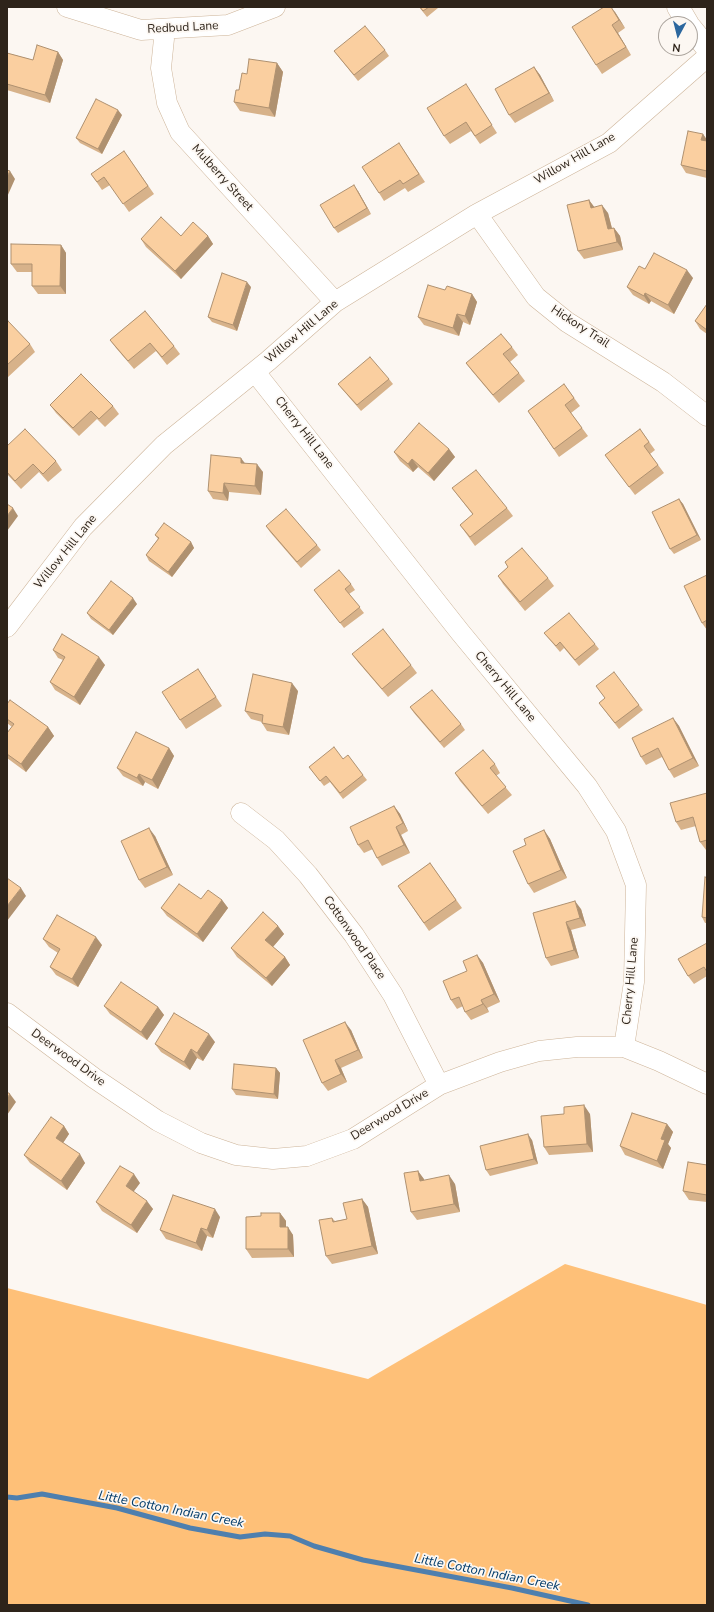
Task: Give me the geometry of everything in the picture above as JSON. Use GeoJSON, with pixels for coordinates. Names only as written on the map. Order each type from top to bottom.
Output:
{"type":"FeatureCollection","features":[{"type":"Feature","properties":{"kind":"street","name":"Redbud Lane"},"geometry":{"type":"LineString","coordinates":[[67,7],[141,30],[228,25],[275,7]]}},
{"type":"Feature","properties":{"kind":"street"},"geometry":{"type":"LineString","coordinates":[[678,7],[683,16]]}},
{"type":"Feature","properties":{"kind":"street","name":"Mulberry Street"},"geometry":{"type":"LineString","coordinates":[[165,29],[161,68],[167,103],[180,132],[335,302]]}},
{"type":"Feature","properties":{"kind":"street"},"geometry":{"type":"LineString","coordinates":[[698,37],[707,48]]}},
{"type":"Feature","properties":{"kind":"street","name":"Willow Hill Lane"},"geometry":{"type":"LineString","coordinates":[[7,627],[83,527],[164,445],[255,372],[335,302],[476,214],[609,143],[707,57]]}},
{"type":"Feature","properties":{"kind":"street","name":"Hickory Trail"},"geometry":{"type":"LineString","coordinates":[[476,214],[536,297],[567,322],[663,382],[707,416]]}},
{"type":"Feature","properties":{"kind":"street","name":"Cherry Hill Lane"},"geometry":{"type":"LineString","coordinates":[[255,372],[460,632],[587,786],[616,831],[636,885],[634,982],[624,1047]]}},
{"type":"Feature","properties":{"kind":"street","name":"Cottonwood Place"},"geometry":{"type":"LineString","coordinates":[[241,813],[276,840],[308,875],[354,935],[393,995],[439,1085]]}},
{"type":"Feature","properties":{"kind":"street","name":"Deerwood Drive"},"geometry":{"type":"LineString","coordinates":[[7,1013],[94,1078],[158,1121],[201,1143],[236,1155],[273,1159],[308,1156],[352,1139],[439,1085],[500,1062],[539,1051],[577,1047],[624,1047],[660,1061],[707,1084]]}},
{"type":"Feature","properties":{"kind":"shaded area"},"geometry":{"type":"Polygon","coordinates":[[[565,1264],[707,1305],[707,1605],[7,1605],[7,1288],[368,1379],[565,1264]]]}},
{"type":"Feature","properties":{"kind":"building"},"geometry":{"type":"Polygon","coordinates":[[[420,7],[429,7],[423,11],[420,7]]]}},
{"type":"Feature","properties":{"kind":"building"},"geometry":{"type":"Polygon","coordinates":[[[604,7],[611,7],[619,20],[612,25],[626,47],[596,65],[572,27],[604,7]]]}},
{"type":"Feature","properties":{"kind":"building"},"geometry":{"type":"Polygon","coordinates":[[[365,26],[385,50],[354,75],[334,51],[365,26]]]}},
{"type":"Feature","properties":{"kind":"building"},"geometry":{"type":"Polygon","coordinates":[[[37,45],[58,52],[45,95],[7,84],[7,53],[33,60],[37,45]]]}},
{"type":"Feature","properties":{"kind":"building"},"geometry":{"type":"Polygon","coordinates":[[[249,59],[277,63],[269,108],[234,102],[236,90],[239,90],[242,73],[247,74],[249,59]]]}},
{"type":"Feature","properties":{"kind":"building"},"geometry":{"type":"Polygon","coordinates":[[[534,67],[549,93],[509,115],[495,89],[534,67]]]}},
{"type":"Feature","properties":{"kind":"building"},"geometry":{"type":"Polygon","coordinates":[[[466,84],[492,125],[475,136],[466,122],[444,136],[427,108],[466,84]]]}},
{"type":"Feature","properties":{"kind":"building"},"geometry":{"type":"Polygon","coordinates":[[[96,99],[118,110],[98,149],[76,138],[96,99]]]}},
{"type":"Feature","properties":{"kind":"building"},"geometry":{"type":"Polygon","coordinates":[[[688,131],[703,134],[701,140],[707,141],[707,171],[681,165],[688,131]]]}},
{"type":"Feature","properties":{"kind":"building"},"geometry":{"type":"Polygon","coordinates":[[[399,143],[419,174],[403,184],[400,180],[379,193],[362,167],[399,143]]]}},
{"type":"Feature","properties":{"kind":"building"},"geometry":{"type":"Polygon","coordinates":[[[124,151],[148,186],[123,204],[104,177],[97,182],[91,174],[124,151]]]}},
{"type":"Feature","properties":{"kind":"building"},"geometry":{"type":"Polygon","coordinates":[[[7,170],[10,171],[7,177],[7,170]]]}},
{"type":"Feature","properties":{"kind":"building"},"geometry":{"type":"Polygon","coordinates":[[[354,185],[367,208],[334,228],[320,205],[354,185]]]}},
{"type":"Feature","properties":{"kind":"building"},"geometry":{"type":"Polygon","coordinates":[[[589,200],[591,208],[602,205],[608,229],[614,228],[617,242],[578,251],[567,205],[589,200]]]}},
{"type":"Feature","properties":{"kind":"building"},"geometry":{"type":"Polygon","coordinates":[[[161,217],[181,236],[193,222],[208,236],[175,271],[141,239],[161,217]]]}},
{"type":"Feature","properties":{"kind":"building"},"geometry":{"type":"Polygon","coordinates":[[[11,244],[61,245],[60,286],[32,286],[32,264],[11,264],[11,244]]]}},
{"type":"Feature","properties":{"kind":"building"},"geometry":{"type":"Polygon","coordinates":[[[654,253],[687,270],[668,305],[645,293],[644,296],[627,287],[639,266],[645,269],[654,253]]]}},
{"type":"Feature","properties":{"kind":"building"},"geometry":{"type":"Polygon","coordinates":[[[222,273],[247,282],[233,325],[208,317],[222,273]]]}},
{"type":"Feature","properties":{"kind":"building"},"geometry":{"type":"Polygon","coordinates":[[[428,285],[445,290],[447,286],[472,294],[465,316],[457,314],[453,328],[418,317],[428,285]]]}},
{"type":"Feature","properties":{"kind":"building"},"geometry":{"type":"Polygon","coordinates":[[[707,304],[707,330],[695,321],[707,304]]]}},
{"type":"Feature","properties":{"kind":"building"},"geometry":{"type":"Polygon","coordinates":[[[145,311],[174,346],[162,357],[150,343],[128,361],[110,340],[145,311]]]}},
{"type":"Feature","properties":{"kind":"building"},"geometry":{"type":"Polygon","coordinates":[[[8,321],[30,344],[7,365],[7,322],[8,321]]]}},
{"type":"Feature","properties":{"kind":"building"},"geometry":{"type":"Polygon","coordinates":[[[501,334],[512,347],[503,354],[519,373],[493,395],[466,363],[501,334]]]}},
{"type":"Feature","properties":{"kind":"building"},"geometry":{"type":"Polygon","coordinates":[[[370,357],[389,379],[357,405],[338,384],[370,357]]]}},
{"type":"Feature","properties":{"kind":"building"},"geometry":{"type":"Polygon","coordinates":[[[81,374],[113,406],[99,419],[91,411],[73,428],[50,405],[81,374]]]}},
{"type":"Feature","properties":{"kind":"building"},"geometry":{"type":"Polygon","coordinates":[[[564,384],[574,398],[565,405],[582,428],[554,449],[528,411],[564,384]]]}},
{"type":"Feature","properties":{"kind":"building"},"geometry":{"type":"Polygon","coordinates":[[[419,423],[449,449],[428,473],[412,459],[408,464],[394,452],[419,423]]]}},
{"type":"Feature","properties":{"kind":"building"},"geometry":{"type":"Polygon","coordinates":[[[25,429],[56,461],[43,474],[33,464],[15,481],[7,472],[7,446],[25,429]]]}},
{"type":"Feature","properties":{"kind":"building"},"geometry":{"type":"Polygon","coordinates":[[[640,429],[649,442],[644,446],[658,465],[629,487],[605,455],[640,429]]]}},
{"type":"Feature","properties":{"kind":"building"},"geometry":{"type":"Polygon","coordinates":[[[211,455],[241,458],[241,463],[257,464],[255,486],[224,483],[223,493],[208,491],[211,455]]]}},
{"type":"Feature","properties":{"kind":"building"},"geometry":{"type":"Polygon","coordinates":[[[476,470],[507,508],[470,537],[460,525],[473,514],[452,488],[476,470]]]}},
{"type":"Feature","properties":{"kind":"building"},"geometry":{"type":"Polygon","coordinates":[[[679,499],[697,535],[670,549],[652,512],[679,499]]]}},
{"type":"Feature","properties":{"kind":"building"},"geometry":{"type":"Polygon","coordinates":[[[7,504],[13,508],[7,516],[7,504]]]}},
{"type":"Feature","properties":{"kind":"building"},"geometry":{"type":"Polygon","coordinates":[[[286,509],[317,545],[297,562],[266,526],[286,509]]]}},
{"type":"Feature","properties":{"kind":"building"},"geometry":{"type":"Polygon","coordinates":[[[164,523],[191,542],[168,572],[146,555],[159,538],[155,535],[164,523]]]}},
{"type":"Feature","properties":{"kind":"building"},"geometry":{"type":"Polygon","coordinates":[[[522,548],[548,578],[520,602],[498,576],[508,567],[505,562],[522,548]]]}},
{"type":"Feature","properties":{"kind":"building"},"geometry":{"type":"Polygon","coordinates":[[[339,570],[351,584],[345,589],[360,607],[340,623],[314,590],[339,570]]]}},
{"type":"Feature","properties":{"kind":"building"},"geometry":{"type":"Polygon","coordinates":[[[707,575],[707,620],[702,623],[684,586],[707,575]]]}},
{"type":"Feature","properties":{"kind":"building"},"geometry":{"type":"Polygon","coordinates":[[[111,581],[133,598],[109,630],[87,613],[111,581]]]}},
{"type":"Feature","properties":{"kind":"building"},"geometry":{"type":"Polygon","coordinates":[[[569,613],[595,644],[575,660],[560,642],[556,646],[544,633],[569,613]]]}},
{"type":"Feature","properties":{"kind":"building"},"geometry":{"type":"Polygon","coordinates":[[[383,629],[411,665],[382,689],[352,654],[383,629]]]}},
{"type":"Feature","properties":{"kind":"building"},"geometry":{"type":"Polygon","coordinates":[[[62,634],[99,657],[74,697],[50,682],[65,657],[53,650],[62,634]]]}},
{"type":"Feature","properties":{"kind":"building"},"geometry":{"type":"Polygon","coordinates":[[[198,669],[216,697],[180,720],[162,692],[198,669]]]}},
{"type":"Feature","properties":{"kind":"building"},"geometry":{"type":"Polygon","coordinates":[[[614,672],[639,705],[615,723],[599,703],[605,698],[596,686],[614,672]]]}},
{"type":"Feature","properties":{"kind":"building"},"geometry":{"type":"Polygon","coordinates":[[[253,674],[292,683],[283,727],[262,723],[263,715],[245,711],[253,674]]]}},
{"type":"Feature","properties":{"kind":"building"},"geometry":{"type":"Polygon","coordinates":[[[432,690],[461,724],[440,742],[410,707],[432,690]]]}},
{"type":"Feature","properties":{"kind":"building"},"geometry":{"type":"Polygon","coordinates":[[[10,700],[48,727],[21,764],[7,754],[7,733],[14,724],[7,719],[7,704],[10,700]]]}},
{"type":"Feature","properties":{"kind":"building"},"geometry":{"type":"Polygon","coordinates":[[[673,718],[693,758],[669,770],[658,748],[641,757],[632,738],[673,718]]]}},
{"type":"Feature","properties":{"kind":"building"},"geometry":{"type":"Polygon","coordinates":[[[136,732],[169,748],[152,780],[139,774],[137,778],[117,768],[136,732]]]}},
{"type":"Feature","properties":{"kind":"building"},"geometry":{"type":"Polygon","coordinates":[[[334,747],[343,759],[348,755],[363,775],[340,793],[326,776],[320,781],[309,767],[334,747]]]}},
{"type":"Feature","properties":{"kind":"building"},"geometry":{"type":"Polygon","coordinates":[[[483,750],[495,764],[490,768],[506,787],[482,806],[455,773],[483,750]]]}},
{"type":"Feature","properties":{"kind":"building"},"geometry":{"type":"Polygon","coordinates":[[[707,793],[707,840],[700,842],[693,817],[676,822],[670,803],[707,793]]]}},
{"type":"Feature","properties":{"kind":"building"},"geometry":{"type":"Polygon","coordinates":[[[394,806],[403,823],[396,827],[404,845],[377,858],[368,840],[358,845],[350,827],[394,806]]]}},
{"type":"Feature","properties":{"kind":"building"},"geometry":{"type":"Polygon","coordinates":[[[149,828],[167,867],[139,880],[121,841],[149,828]]]}},
{"type":"Feature","properties":{"kind":"building"},"geometry":{"type":"Polygon","coordinates":[[[544,830],[561,870],[528,884],[513,851],[526,845],[524,839],[544,830]]]}},
{"type":"Feature","properties":{"kind":"building"},"geometry":{"type":"Polygon","coordinates":[[[430,863],[456,900],[424,923],[398,886],[430,863]]]}},
{"type":"Feature","properties":{"kind":"building"},"geometry":{"type":"Polygon","coordinates":[[[705,877],[707,878],[707,918],[702,917],[705,877]]]}},
{"type":"Feature","properties":{"kind":"building"},"geometry":{"type":"Polygon","coordinates":[[[7,878],[21,888],[7,906],[7,878]]]}},
{"type":"Feature","properties":{"kind":"building"},"geometry":{"type":"Polygon","coordinates":[[[179,884],[201,899],[208,890],[222,900],[197,934],[161,908],[179,884]]]}},
{"type":"Feature","properties":{"kind":"building"},"geometry":{"type":"Polygon","coordinates":[[[575,901],[580,918],[566,922],[574,950],[546,958],[533,913],[575,901]]]}},
{"type":"Feature","properties":{"kind":"building"},"geometry":{"type":"Polygon","coordinates":[[[263,912],[278,926],[265,940],[285,957],[266,978],[231,948],[263,912]]]}},
{"type":"Feature","properties":{"kind":"building"},"geometry":{"type":"Polygon","coordinates":[[[57,915],[96,937],[72,979],[50,967],[60,949],[43,939],[57,915]]]}},
{"type":"Feature","properties":{"kind":"building"},"geometry":{"type":"Polygon","coordinates":[[[707,943],[707,972],[704,967],[688,976],[678,959],[707,943]]]}},
{"type":"Feature","properties":{"kind":"building"},"geometry":{"type":"Polygon","coordinates":[[[477,955],[494,994],[481,1000],[483,1004],[465,1012],[459,997],[451,1000],[443,981],[467,971],[463,961],[477,955]]]}},
{"type":"Feature","properties":{"kind":"building"},"geometry":{"type":"Polygon","coordinates":[[[121,982],[158,1007],[141,1032],[104,1006],[121,982]]]}},
{"type":"Feature","properties":{"kind":"building"},"geometry":{"type":"Polygon","coordinates":[[[174,1013],[209,1034],[197,1053],[191,1049],[184,1062],[155,1044],[174,1013]]]}},
{"type":"Feature","properties":{"kind":"building"},"geometry":{"type":"Polygon","coordinates":[[[345,1022],[358,1050],[335,1060],[341,1074],[322,1083],[303,1040],[345,1022]]]}},
{"type":"Feature","properties":{"kind":"building"},"geometry":{"type":"Polygon","coordinates":[[[234,1064],[276,1068],[274,1094],[232,1089],[234,1064]]]}},
{"type":"Feature","properties":{"kind":"building"},"geometry":{"type":"Polygon","coordinates":[[[584,1105],[587,1144],[544,1147],[541,1116],[564,1114],[564,1107],[584,1105]]]}},
{"type":"Feature","properties":{"kind":"building"},"geometry":{"type":"Polygon","coordinates":[[[632,1113],[667,1124],[661,1139],[665,1140],[657,1161],[620,1146],[632,1113]]]}},
{"type":"Feature","properties":{"kind":"building"},"geometry":{"type":"Polygon","coordinates":[[[51,1117],[64,1126],[56,1138],[80,1154],[61,1181],[24,1155],[51,1117]]]}},
{"type":"Feature","properties":{"kind":"building"},"geometry":{"type":"Polygon","coordinates":[[[528,1134],[534,1159],[486,1170],[480,1146],[528,1134]]]}},
{"type":"Feature","properties":{"kind":"building"},"geometry":{"type":"Polygon","coordinates":[[[688,1162],[707,1165],[707,1195],[683,1191],[688,1162]]]}},
{"type":"Feature","properties":{"kind":"building"},"geometry":{"type":"Polygon","coordinates":[[[120,1166],[134,1174],[126,1186],[147,1201],[131,1225],[96,1202],[120,1166]]]}},
{"type":"Feature","properties":{"kind":"building"},"geometry":{"type":"Polygon","coordinates":[[[418,1171],[420,1181],[449,1175],[454,1204],[411,1212],[404,1173],[418,1171]]]}},
{"type":"Feature","properties":{"kind":"building"},"geometry":{"type":"Polygon","coordinates":[[[173,1195],[215,1209],[207,1230],[201,1228],[196,1243],[160,1230],[173,1195]]]}},
{"type":"Feature","properties":{"kind":"building"},"geometry":{"type":"Polygon","coordinates":[[[362,1199],[372,1246],[326,1256],[319,1220],[332,1218],[333,1222],[347,1219],[343,1203],[362,1199]]]}},
{"type":"Feature","properties":{"kind":"building"},"geometry":{"type":"Polygon","coordinates":[[[261,1213],[280,1213],[280,1227],[288,1227],[288,1249],[246,1249],[246,1217],[261,1216],[261,1213]]]}},
{"type":"Feature","properties":{"kind":"waterway","name":"Little Cotton Indian Creek"},"geometry":{"type":"LineString","coordinates":[[7,1497],[17,1498],[42,1494],[117,1508],[190,1528],[240,1537],[265,1534],[290,1536],[314,1546],[363,1560],[512,1588],[588,1605]]}}]}
